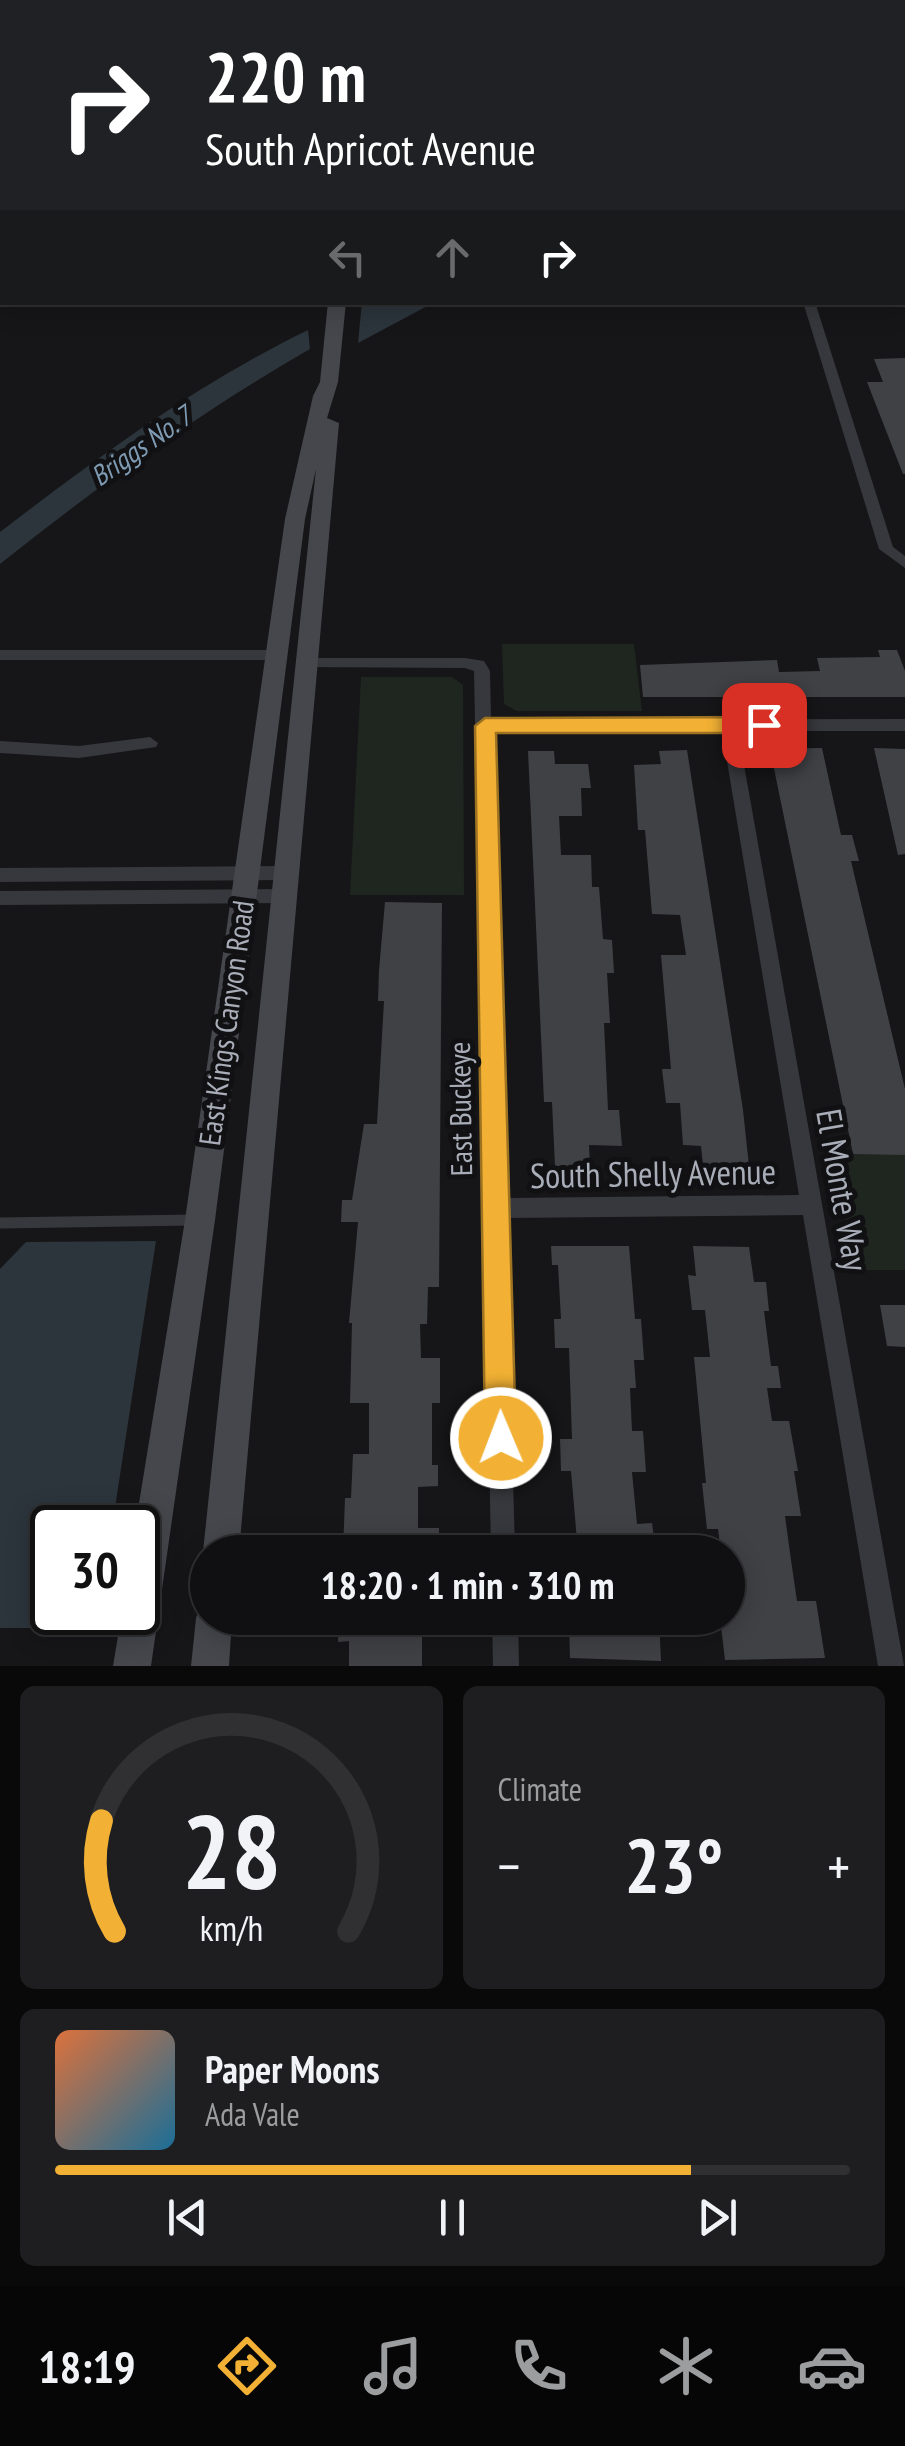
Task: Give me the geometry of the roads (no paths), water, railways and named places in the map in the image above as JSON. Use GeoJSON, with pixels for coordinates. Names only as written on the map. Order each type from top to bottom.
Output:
{"type":"FeatureCollection","features":[{"type":"Feature","properties":{"kind":"main road","name":"East Kings Canyon Road"},"geometry":{"type":"LineString","coordinates":[[132,1666],[200,1220],[292,544],[322,396],[329,382],[338,305]]}},
{"type":"Feature","properties":{"kind":"main road","name":"East Kings Canyon Road"},"geometry":{"type":"LineString","coordinates":[[223,1535],[333,396],[329,382]]}},
{"type":"Feature","properties":{"kind":"main road"},"geometry":{"type":"LineString","coordinates":[[292,544],[300,585],[294,650],[306,663]]}},
{"type":"Feature","properties":{"kind":"main road"},"geometry":{"type":"LineString","coordinates":[[210,1666],[213,1635]]}},
{"type":"Feature","properties":{"kind":"street"},"geometry":{"type":"LineString","coordinates":[[810,305],[886,549],[902,562]]}},
{"type":"Feature","properties":{"kind":"street"},"geometry":{"type":"LineString","coordinates":[[0,655],[278,656]]}},
{"type":"Feature","properties":{"kind":"street","name":"East Buckeye"},"geometry":{"type":"LineString","coordinates":[[306,663],[478,665],[482,671],[503,1535]]}},
{"type":"Feature","properties":{"kind":"street","name":"El Monte Way"},"geometry":{"type":"LineString","coordinates":[[730,725],[891,1666]]}},
{"type":"Feature","properties":{"kind":"street"},"geometry":{"type":"LineString","coordinates":[[485,726],[905,725]]}},
{"type":"Feature","properties":{"kind":"street"},"geometry":{"type":"LineString","coordinates":[[0,747],[78,752],[150,744]]}},
{"type":"Feature","properties":{"kind":"street"},"geometry":{"type":"LineString","coordinates":[[0,875],[286,885]]}},
{"type":"Feature","properties":{"kind":"street"},"geometry":{"type":"LineString","coordinates":[[0,898],[246,885]]}},
{"type":"Feature","properties":{"kind":"street","name":"South Shelly Avenue"},"geometry":{"type":"LineString","coordinates":[[496,1208],[812,1205]]}},
{"type":"Feature","properties":{"kind":"street"},"geometry":{"type":"LineString","coordinates":[[505,1635],[506,1666]]}},
{"type":"Feature","properties":{"kind":"lane"},"geometry":{"type":"LineString","coordinates":[[0,1223],[200,1220]]}},
{"type":"Feature","properties":{"kind":"water"},"geometry":{"type":"Polygon","coordinates":[[[362,305],[429,305],[358,343],[362,305]]]}},
{"type":"Feature","properties":{"kind":"water","name":"Briggs No. 7"},"geometry":{"type":"Polygon","coordinates":[[[308,330],[310,349],[151,450],[0,564],[0,532],[111,449],[188,398],[308,330]]]}},
{"type":"Feature","properties":{"kind":"water"},"geometry":{"type":"Polygon","coordinates":[[[156,1241],[115,1505],[30,1505],[30,1628],[0,1628],[0,1269],[26,1242],[156,1241]]]}}]}
